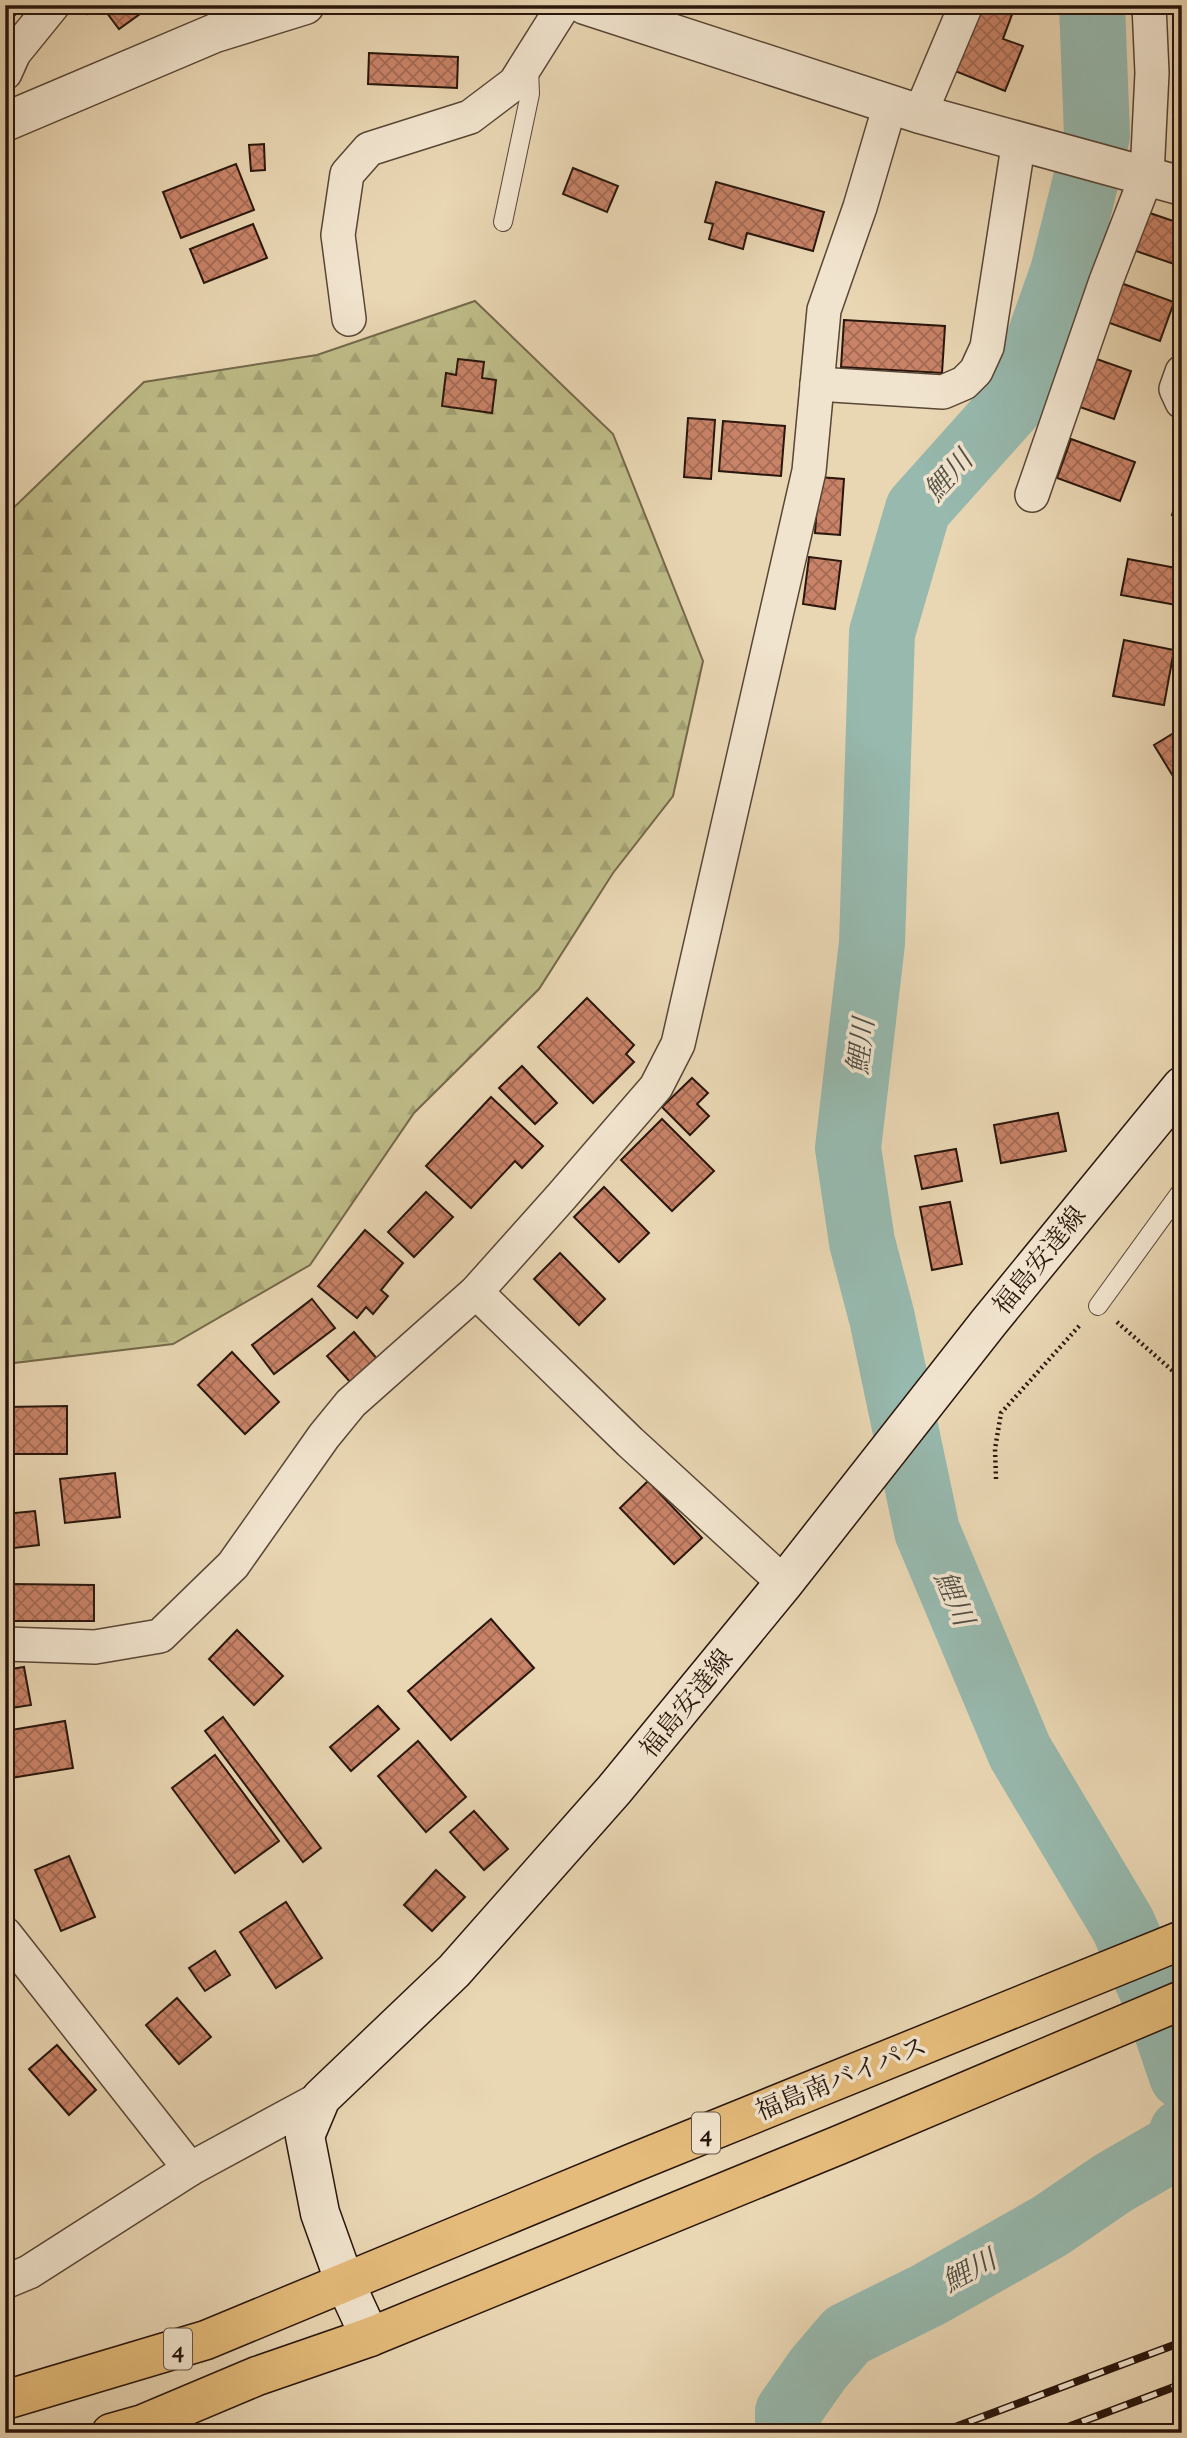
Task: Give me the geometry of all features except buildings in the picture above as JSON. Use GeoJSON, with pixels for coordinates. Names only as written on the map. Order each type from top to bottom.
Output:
{"type":"FeatureCollection","features":[{"type":"Feature","properties":{"kind":"highway","name":"福島南バイパス"},"geometry":{"type":"LineString","coordinates":[[345,2283],[1182,1940]]}},
{"type":"Feature","properties":{"kind":"highway","name":"4"},"geometry":{"type":"LineString","coordinates":[[111,2433],[143,2424],[257,2376],[370,2337],[839,2145],[1182,2000]]}},
{"type":"Feature","properties":{"kind":"highway","name":"4"},"geometry":{"type":"LineString","coordinates":[[5,2400],[206,2340],[345,2283]]}},
{"type":"Feature","properties":{"kind":"main road"},"geometry":{"type":"LineString","coordinates":[[5,122],[215,33],[305,5]]}},
{"type":"Feature","properties":{"kind":"main road"},"geometry":{"type":"LineString","coordinates":[[585,5],[905,109],[1152,178]]}},
{"type":"Feature","properties":{"kind":"main road","name":"福島安達線"},"geometry":{"type":"LineString","coordinates":[[370,2337],[345,2283],[320,2213],[305,2136],[321,2098],[454,1970],[614,1790],[784,1583],[989,1322],[1182,1086]]}},
{"type":"Feature","properties":{"kind":"street"},"geometry":{"type":"LineString","coordinates":[[5,74],[14,53],[53,5]]}},
{"type":"Feature","properties":{"kind":"street"},"geometry":{"type":"LineString","coordinates":[[349,319],[338,235],[347,174],[369,149],[470,117],[515,83],[564,5]]}},
{"type":"Feature","properties":{"kind":"street"},"geometry":{"type":"LineString","coordinates":[[5,1644],[95,1647],[160,1636],[233,1565],[324,1436],[351,1403],[476,1292],[656,1087],[678,1044],[809,471],[824,310],[860,207],[905,109],[966,5]]}},
{"type":"Feature","properties":{"kind":"street"},"geometry":{"type":"LineString","coordinates":[[1032,495],[1106,281],[1152,178],[1149,5]]}},
{"type":"Feature","properties":{"kind":"street"},"geometry":{"type":"LineString","coordinates":[[817,384],[943,392],[964,383],[976,371],[987,346],[1023,141]]}},
{"type":"Feature","properties":{"kind":"street"},"geometry":{"type":"LineString","coordinates":[[1182,372],[1175,389],[1182,402]]}},
{"type":"Feature","properties":{"kind":"street"},"geometry":{"type":"LineString","coordinates":[[476,1292],[630,1442],[784,1583]]}},
{"type":"Feature","properties":{"kind":"street"},"geometry":{"type":"LineString","coordinates":[[5,1934],[190,2169]]}},
{"type":"Feature","properties":{"kind":"street"},"geometry":{"type":"LineString","coordinates":[[5,2282],[29,2272],[190,2169],[321,2098]]}},
{"type":"Feature","properties":{"kind":"lane"},"geometry":{"type":"LineString","coordinates":[[503,222],[530,94],[529,60]]}},
{"type":"Feature","properties":{"kind":"lane"},"geometry":{"type":"LineString","coordinates":[[1098,1306],[1182,1190]]}},
{"type":"Feature","properties":{"kind":"path"},"geometry":{"type":"LineString","coordinates":[[996,1479],[995,1449],[1001,1413],[1098,1306],[1182,1379]]}},
{"type":"Feature","properties":{"kind":"green space"},"geometry":{"type":"Polygon","coordinates":[[[475,301],[613,434],[703,661],[673,796],[613,873],[539,989],[414,1113],[310,1265],[173,1344],[5,1364],[5,516],[144,382],[317,355],[475,301]]]}},
{"type":"Feature","properties":{"kind":"waterway","name":"鯉川"},"geometry":{"type":"LineString","coordinates":[[1092,5],[1097,135],[1063,272],[1019,396],[918,509],[882,633],[872,943],[848,1148],[862,1242],[882,1318],[927,1531],[1020,1752],[1123,1925],[1157,2002],[1182,2076]]}},
{"type":"Feature","properties":{"kind":"waterway","name":"鯉川"},"geometry":{"type":"LineString","coordinates":[[788,2433],[788,2412],[818,2369],[847,2335],[928,2295],[1050,2226],[1113,2183],[1177,2146],[1182,2132]]}},
{"type":"Feature","properties":{"kind":"railway"},"geometry":{"type":"LineString","coordinates":[[939,2433],[1182,2342]]}},
{"type":"Feature","properties":{"kind":"railway"},"geometry":{"type":"LineString","coordinates":[[1052,2433],[1182,2384]]}}]}
